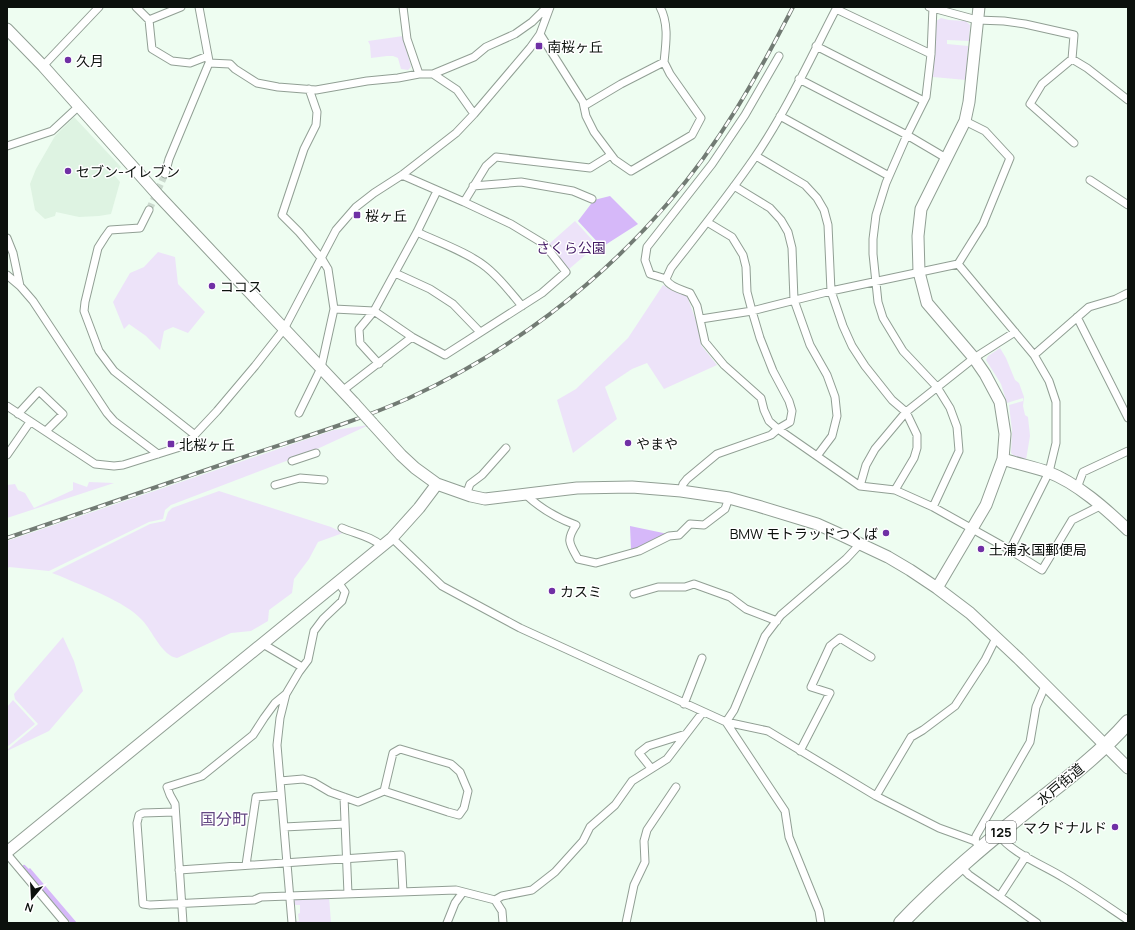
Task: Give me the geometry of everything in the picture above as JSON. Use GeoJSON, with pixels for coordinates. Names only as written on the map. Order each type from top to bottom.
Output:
{"type":"FeatureCollection","features":[{"type":"Feature","properties":{"kind":"highway","name":"水戸街道"},"geometry":{"type":"LineString","coordinates":[[901,923],[923,899],[960,866],[978,844],[998,834],[1066,779],[1105,745],[1128,722]]}},
{"type":"Feature","properties":{"kind":"street"},"geometry":{"type":"LineString","coordinates":[[43,66],[99,7]]}},
{"type":"Feature","properties":{"kind":"street"},"geometry":{"type":"LineString","coordinates":[[136,7],[149,20],[152,49],[172,61],[190,63],[209,60],[230,64],[235,69],[257,83],[278,87],[316,90],[367,81],[419,74],[433,74],[474,57],[486,47],[515,34],[549,7]]}},
{"type":"Feature","properties":{"kind":"street"},"geometry":{"type":"LineString","coordinates":[[149,20],[181,7]]}},
{"type":"Feature","properties":{"kind":"street"},"geometry":{"type":"LineString","coordinates":[[165,174],[209,60],[199,7]]}},
{"type":"Feature","properties":{"kind":"street"},"geometry":{"type":"LineString","coordinates":[[403,7],[407,39],[419,74]]}},
{"type":"Feature","properties":{"kind":"street"},"geometry":{"type":"LineString","coordinates":[[7,406],[95,464],[114,466],[123,465],[177,448],[188,442],[255,366],[284,329],[336,230],[346,217],[374,193],[402,175],[456,133],[530,48],[540,34],[549,7]]}},
{"type":"Feature","properties":{"kind":"street"},"geometry":{"type":"LineString","coordinates":[[540,34],[583,102],[586,116],[594,132],[615,160],[631,171],[692,135],[701,118],[670,74],[664,62],[666,35],[665,16],[660,7]]}},
{"type":"Feature","properties":{"kind":"street"},"geometry":{"type":"LineString","coordinates":[[937,588],[973,528],[988,499],[1003,459],[1005,434],[1000,402],[985,374],[974,358],[927,303],[919,272],[918,236],[920,209],[965,121],[969,102],[978,7]]}},
{"type":"Feature","properties":{"kind":"street"},"geometry":{"type":"LineString","coordinates":[[666,279],[671,268],[756,156],[780,116],[836,8],[931,54]]}},
{"type":"Feature","properties":{"kind":"street"},"geometry":{"type":"LineString","coordinates":[[933,507],[959,451],[957,427],[950,408],[937,387],[903,351],[883,318],[878,302],[873,254],[876,215],[889,176],[906,135],[926,96],[931,54],[931,8],[977,20],[1004,21],[1025,24],[1074,35],[1072,59],[1042,84],[1030,104],[1074,144]]}},
{"type":"Feature","properties":{"kind":"street"},"geometry":{"type":"LineString","coordinates":[[7,28],[43,66],[158,195],[401,455],[415,468],[437,484],[466,495],[485,498],[577,488],[610,487],[681,491],[729,498],[788,514],[817,524],[888,557],[937,588],[970,614],[996,638],[1128,768]]}},
{"type":"Feature","properties":{"kind":"street"},"geometry":{"type":"LineString","coordinates":[[816,46],[924,101]]}},
{"type":"Feature","properties":{"kind":"street"},"geometry":{"type":"LineString","coordinates":[[779,56],[745,115],[712,164],[648,247],[645,260],[650,274],[666,279],[673,286],[690,293],[697,306],[706,342],[724,365],[761,398],[769,421],[778,429],[860,486],[895,490],[933,507],[973,528],[1042,570],[1072,520],[1102,505]]}},
{"type":"Feature","properties":{"kind":"street"},"geometry":{"type":"LineString","coordinates":[[1072,59],[1087,68],[1128,100]]}},
{"type":"Feature","properties":{"kind":"street"},"geometry":{"type":"LineString","coordinates":[[584,106],[621,84],[664,62]]}},
{"type":"Feature","properties":{"kind":"street"},"geometry":{"type":"LineString","coordinates":[[433,74],[457,90],[474,114]]}},
{"type":"Feature","properties":{"kind":"street"},"geometry":{"type":"LineString","coordinates":[[799,79],[906,135],[946,158]]}},
{"type":"Feature","properties":{"kind":"street"},"geometry":{"type":"LineString","coordinates":[[299,413],[321,368],[334,309],[328,269],[322,259],[299,232],[282,215],[304,149],[316,125],[317,112],[309,89]]}},
{"type":"Feature","properties":{"kind":"street"},"geometry":{"type":"LineString","coordinates":[[7,146],[52,131],[79,106]]}},
{"type":"Feature","properties":{"kind":"street"},"geometry":{"type":"LineString","coordinates":[[780,116],[889,176]]}},
{"type":"Feature","properties":{"kind":"street"},"geometry":{"type":"LineString","coordinates":[[701,319],[752,311],[830,291],[958,264],[983,224],[1010,158],[985,130],[965,121]]}},
{"type":"Feature","properties":{"kind":"street"},"geometry":{"type":"LineString","coordinates":[[464,202],[486,166],[496,157],[590,168],[611,155]]}},
{"type":"Feature","properties":{"kind":"street"},"geometry":{"type":"LineString","coordinates":[[756,156],[805,185],[817,198],[824,210],[828,224],[830,291],[852,346],[860,360],[892,400],[906,412],[916,435],[917,448],[914,458],[895,490]]}},
{"type":"Feature","properties":{"kind":"street"},"geometry":{"type":"LineString","coordinates":[[334,309],[374,311],[412,337],[445,355],[542,293],[566,272],[544,244],[511,224],[402,175]]}},
{"type":"Feature","properties":{"kind":"street"},"geometry":{"type":"LineString","coordinates":[[1090,180],[1128,205]]}},
{"type":"Feature","properties":{"kind":"street"},"geometry":{"type":"LineString","coordinates":[[473,186],[521,182],[573,191],[592,199]]}},
{"type":"Feature","properties":{"kind":"street"},"geometry":{"type":"LineString","coordinates":[[734,186],[770,208],[781,220],[788,232],[792,248],[794,300],[810,345],[827,375],[835,397],[837,416],[832,436],[817,456]]}},
{"type":"Feature","properties":{"kind":"street"},"geometry":{"type":"LineString","coordinates":[[379,364],[360,343],[359,329],[374,311],[417,232],[437,191]]}},
{"type":"Feature","properties":{"kind":"street"},"geometry":{"type":"LineString","coordinates":[[149,210],[140,228],[110,230],[104,237],[98,248],[84,311],[99,351],[114,371],[195,435]]}},
{"type":"Feature","properties":{"kind":"street"},"geometry":{"type":"LineString","coordinates":[[681,491],[683,484],[687,479],[717,454],[771,435],[790,422],[792,411],[789,401],[760,338],[747,292],[746,267],[743,255],[732,237],[707,222]]}},
{"type":"Feature","properties":{"kind":"street"},"geometry":{"type":"LineString","coordinates":[[417,232],[472,258],[486,267],[504,284],[522,306]]}},
{"type":"Feature","properties":{"kind":"street"},"geometry":{"type":"LineString","coordinates":[[7,238],[13,252],[20,286]]}},
{"type":"Feature","properties":{"kind":"street"},"geometry":{"type":"LineString","coordinates":[[958,264],[1034,355],[1049,381],[1056,402],[1056,443],[1049,472],[1010,550]]}},
{"type":"Feature","properties":{"kind":"street"},"geometry":{"type":"LineString","coordinates":[[395,273],[430,290],[453,304],[480,332]]}},
{"type":"Feature","properties":{"kind":"street"},"geometry":{"type":"LineString","coordinates":[[7,275],[20,286],[32,301],[114,422],[158,454]]}},
{"type":"Feature","properties":{"kind":"street"},"geometry":{"type":"LineString","coordinates":[[1034,355],[1089,307],[1116,299],[1128,293]]}},
{"type":"Feature","properties":{"kind":"street"},"geometry":{"type":"LineString","coordinates":[[1077,317],[1128,418]]}},
{"type":"Feature","properties":{"kind":"street"},"geometry":{"type":"LineString","coordinates":[[860,486],[866,465],[875,449],[906,412],[974,358],[1015,332]]}},
{"type":"Feature","properties":{"kind":"street"},"geometry":{"type":"LineString","coordinates":[[342,391],[379,364],[412,337]]}},
{"type":"Feature","properties":{"kind":"street"},"geometry":{"type":"LineString","coordinates":[[18,414],[39,391],[63,414],[46,431]]}},
{"type":"Feature","properties":{"kind":"street"},"geometry":{"type":"LineString","coordinates":[[7,455],[30,422]]}},
{"type":"Feature","properties":{"kind":"street"},"geometry":{"type":"LineString","coordinates":[[466,495],[470,484],[482,475],[506,448]]}},
{"type":"Feature","properties":{"kind":"street"},"geometry":{"type":"LineString","coordinates":[[1077,488],[1083,472],[1128,451]]}},
{"type":"Feature","properties":{"kind":"street"},"geometry":{"type":"LineString","coordinates":[[292,461],[316,453]]}},
{"type":"Feature","properties":{"kind":"street"},"geometry":{"type":"LineString","coordinates":[[1003,459],[1049,472],[1065,480],[1102,505],[1128,530]]}},
{"type":"Feature","properties":{"kind":"street"},"geometry":{"type":"LineString","coordinates":[[275,485],[300,478],[324,480]]}},
{"type":"Feature","properties":{"kind":"street"},"geometry":{"type":"LineString","coordinates":[[65,923],[7,853],[392,538],[419,508],[437,484]]}},
{"type":"Feature","properties":{"kind":"street"},"geometry":{"type":"LineString","coordinates":[[525,494],[536,504],[556,516],[576,525],[569,535],[570,544],[578,558],[596,563],[639,551],[669,536],[679,535],[690,524],[704,525],[725,509],[729,498]]}},
{"type":"Feature","properties":{"kind":"street"},"geometry":{"type":"LineString","coordinates":[[342,528],[372,539],[382,546]]}},
{"type":"Feature","properties":{"kind":"street"},"geometry":{"type":"LineString","coordinates":[[392,538],[442,586],[520,628],[726,722],[768,731],[876,796],[938,828],[978,844]]}},
{"type":"Feature","properties":{"kind":"street"},"geometry":{"type":"LineString","coordinates":[[726,722],[734,710],[765,636],[777,620],[860,544]]}},
{"type":"Feature","properties":{"kind":"street"},"geometry":{"type":"LineString","coordinates":[[292,923],[277,745],[280,718],[286,694],[302,667],[308,660],[314,630],[342,601],[344,592],[338,582]]}},
{"type":"Feature","properties":{"kind":"street"},"geometry":{"type":"LineString","coordinates":[[634,594],[658,587],[685,587],[694,584],[730,597],[746,609],[777,620]]}},
{"type":"Feature","properties":{"kind":"street"},"geometry":{"type":"LineString","coordinates":[[800,751],[830,693],[811,686],[830,646],[840,638],[871,657]]}},
{"type":"Feature","properties":{"kind":"street"},"geometry":{"type":"LineString","coordinates":[[876,796],[911,737],[955,706],[985,660],[996,638]]}},
{"type":"Feature","properties":{"kind":"street"},"geometry":{"type":"LineString","coordinates":[[263,644],[302,667]]}},
{"type":"Feature","properties":{"kind":"street"},"geometry":{"type":"LineString","coordinates":[[684,704],[702,658]]}},
{"type":"Feature","properties":{"kind":"street"},"geometry":{"type":"LineString","coordinates":[[978,844],[976,836],[1030,742],[1036,707],[1045,686]]}},
{"type":"Feature","properties":{"kind":"street"},"geometry":{"type":"LineString","coordinates":[[183,923],[175,804],[168,787],[202,776],[253,735],[275,703],[286,694]]}},
{"type":"Feature","properties":{"kind":"street"},"geometry":{"type":"LineString","coordinates":[[495,900],[502,896],[532,890],[555,872],[583,841],[590,827],[615,805],[632,781],[667,759],[703,712]]}},
{"type":"Feature","properties":{"kind":"street"},"geometry":{"type":"LineString","coordinates":[[726,722],[785,811],[788,837],[819,911],[821,923]]}},
{"type":"Feature","properties":{"kind":"street"},"geometry":{"type":"LineString","coordinates":[[652,768],[639,753],[648,746],[686,734]]}},
{"type":"Feature","properties":{"kind":"street"},"geometry":{"type":"LineString","coordinates":[[280,781],[303,779],[313,782],[330,792],[358,802],[384,791],[459,815],[464,808],[468,790],[460,772],[451,764],[400,749],[393,753],[384,791]]}},
{"type":"Feature","properties":{"kind":"street"},"geometry":{"type":"LineString","coordinates":[[626,923],[634,885],[645,862],[644,841],[647,830],[676,787]]}},
{"type":"Feature","properties":{"kind":"street"},"geometry":{"type":"LineString","coordinates":[[246,865],[256,797],[281,795]]}},
{"type":"Feature","properties":{"kind":"street"},"geometry":{"type":"LineString","coordinates":[[344,797],[348,894]]}},
{"type":"Feature","properties":{"kind":"street"},"geometry":{"type":"LineString","coordinates":[[175,812],[143,813],[139,815],[137,823],[141,899],[143,904],[181,904],[254,900],[261,897],[456,890],[495,900],[502,911],[503,923]]}},
{"type":"Feature","properties":{"kind":"street"},"geometry":{"type":"LineString","coordinates":[[284,827],[345,824]]}},
{"type":"Feature","properties":{"kind":"street"},"geometry":{"type":"LineString","coordinates":[[998,834],[1004,842],[1065,878],[1128,920]]}},
{"type":"Feature","properties":{"kind":"street"},"geometry":{"type":"LineString","coordinates":[[179,870],[401,854],[403,892]]}},
{"type":"Feature","properties":{"kind":"street"},"geometry":{"type":"LineString","coordinates":[[1000,896],[1026,856]]}},
{"type":"Feature","properties":{"kind":"street"},"geometry":{"type":"LineString","coordinates":[[960,866],[969,875],[1037,923]]}},
{"type":"Feature","properties":{"kind":"street"},"geometry":{"type":"LineString","coordinates":[[447,923],[455,903],[463,892]]}},
{"type":"Feature","properties":{"kind":"shaded area"},"geometry":{"type":"Polygon","coordinates":[[[74,117],[121,167],[114,175],[120,182],[111,214],[79,217],[56,212],[55,216],[45,219],[35,210],[30,184],[36,169],[55,136],[74,117]]]}},
{"type":"Feature","properties":{"kind":"shaded area"},"geometry":{"type":"Polygon","coordinates":[[[610,196],[638,224],[602,247],[578,221],[594,200],[610,196]]]}},
{"type":"Feature","properties":{"kind":"shaded area"},"geometry":{"type":"Polygon","coordinates":[[[630,526],[668,534],[639,548],[631,549],[630,526]]]}},
{"type":"Feature","properties":{"kind":"shaded area"},"geometry":{"type":"Polygon","coordinates":[[[30,868],[77,923],[71,923],[26,871],[30,868]]]}},
{"type":"Feature","properties":{"kind":"green space"},"geometry":{"type":"Polygon","coordinates":[[[941,18],[966,21],[970,25],[969,41],[947,40],[947,44],[968,46],[966,80],[933,77],[936,21],[941,18]]]}},
{"type":"Feature","properties":{"kind":"green space"},"geometry":{"type":"Polygon","coordinates":[[[403,36],[411,67],[408,70],[401,69],[398,58],[393,56],[371,58],[370,45],[368,41],[403,36]]]}},
{"type":"Feature","properties":{"kind":"green space","name":"さくら公園"},"geometry":{"type":"Polygon","coordinates":[[[575,221],[597,245],[568,270],[548,248],[549,244],[575,221]]]}},
{"type":"Feature","properties":{"kind":"green space"},"geometry":{"type":"Polygon","coordinates":[[[158,252],[175,257],[178,284],[205,312],[188,333],[173,327],[164,331],[160,350],[146,336],[129,324],[124,329],[113,302],[130,273],[144,267],[158,252]]]}},
{"type":"Feature","properties":{"kind":"green space"},"geometry":{"type":"Polygon","coordinates":[[[663,285],[671,290],[687,296],[698,326],[701,345],[717,365],[664,389],[647,363],[632,369],[605,387],[617,419],[573,453],[557,400],[576,389],[628,338],[663,285]]]}},
{"type":"Feature","properties":{"kind":"green space"},"geometry":{"type":"Polygon","coordinates":[[[1000,348],[1015,380],[1019,383],[1024,397],[1023,406],[1025,415],[1028,417],[1030,436],[1026,460],[1015,457],[1011,453],[1012,430],[1009,405],[1023,401],[1023,398],[1007,403],[1001,384],[986,360],[988,356],[1000,348]]]}},
{"type":"Feature","properties":{"kind":"green space"},"geometry":{"type":"Polygon","coordinates":[[[369,425],[315,450],[171,505],[165,510],[163,519],[149,522],[49,571],[9,567],[7,569],[7,541],[334,430],[369,425]]]}},
{"type":"Feature","properties":{"kind":"green space"},"geometry":{"type":"Polygon","coordinates":[[[73,482],[87,487],[89,482],[114,483],[7,518],[7,485],[15,484],[18,490],[25,493],[34,508],[73,490],[73,482]]]}},
{"type":"Feature","properties":{"kind":"green space"},"geometry":{"type":"Polygon","coordinates":[[[219,491],[331,527],[343,533],[318,542],[309,559],[294,579],[292,593],[269,610],[268,621],[251,631],[231,633],[177,658],[167,653],[162,648],[146,624],[135,613],[104,595],[52,573],[150,524],[165,521],[168,512],[172,508],[219,491]]]}},
{"type":"Feature","properties":{"kind":"green space"},"geometry":{"type":"Polygon","coordinates":[[[63,637],[74,661],[83,691],[49,731],[7,751],[38,724],[15,699],[14,694],[63,637]]]}},
{"type":"Feature","properties":{"kind":"green space"},"geometry":{"type":"Polygon","coordinates":[[[13,700],[35,724],[7,747],[7,707],[13,700]]]}},
{"type":"Feature","properties":{"kind":"green space"},"geometry":{"type":"Polygon","coordinates":[[[329,896],[331,923],[294,923],[294,921],[299,921],[298,914],[300,913],[300,905],[293,905],[294,898],[329,896]]]}},
{"type":"Feature","properties":{"kind":"waterway"},"geometry":{"type":"LineString","coordinates":[[24,866],[29,871]]}},
{"type":"Feature","properties":{"kind":"tunnel"},"geometry":{"type":"LineString","coordinates":[[149,210],[165,174]]}},
{"type":"Feature","properties":{"kind":"railway"},"geometry":{"type":"LineString","coordinates":[[7,538],[326,430],[389,407],[446,380],[516,338],[581,289],[612,262],[668,203],[687,180],[721,133],[766,59],[793,7]]}},
{"type":"Feature","properties":{"kind":"place","name":"南桜ヶ丘"},"geometry":{"type":"Point","coordinates":[539,46]}},
{"type":"Feature","properties":{"kind":"place","name":"久月"},"geometry":{"type":"Point","coordinates":[68,60]}},
{"type":"Feature","properties":{"kind":"place","name":"セブン-イレブン"},"geometry":{"type":"Point","coordinates":[68,171]}},
{"type":"Feature","properties":{"kind":"place","name":"桜ヶ丘"},"geometry":{"type":"Point","coordinates":[357,215]}},
{"type":"Feature","properties":{"kind":"place","name":"ココス"},"geometry":{"type":"Point","coordinates":[212,286]}},
{"type":"Feature","properties":{"kind":"place","name":"やまや"},"geometry":{"type":"Point","coordinates":[628,443]}},
{"type":"Feature","properties":{"kind":"place","name":"北桜ヶ丘"},"geometry":{"type":"Point","coordinates":[171,444]}},
{"type":"Feature","properties":{"kind":"place","name":"BMW モトラッドつくば"},"geometry":{"type":"Point","coordinates":[886,533]}},
{"type":"Feature","properties":{"kind":"place","name":"土浦永国郵便局"},"geometry":{"type":"Point","coordinates":[981,549]}},
{"type":"Feature","properties":{"kind":"place","name":"カスミ"},"geometry":{"type":"Point","coordinates":[552,591]}},
{"type":"Feature","properties":{"kind":"place","name":"マクドナルド"},"geometry":{"type":"Point","coordinates":[1115,827]}},
{"type":"Feature","properties":{"kind":"district","name":"国分町"},"geometry":{"type":"Point","coordinates":[224,819]}}]}
